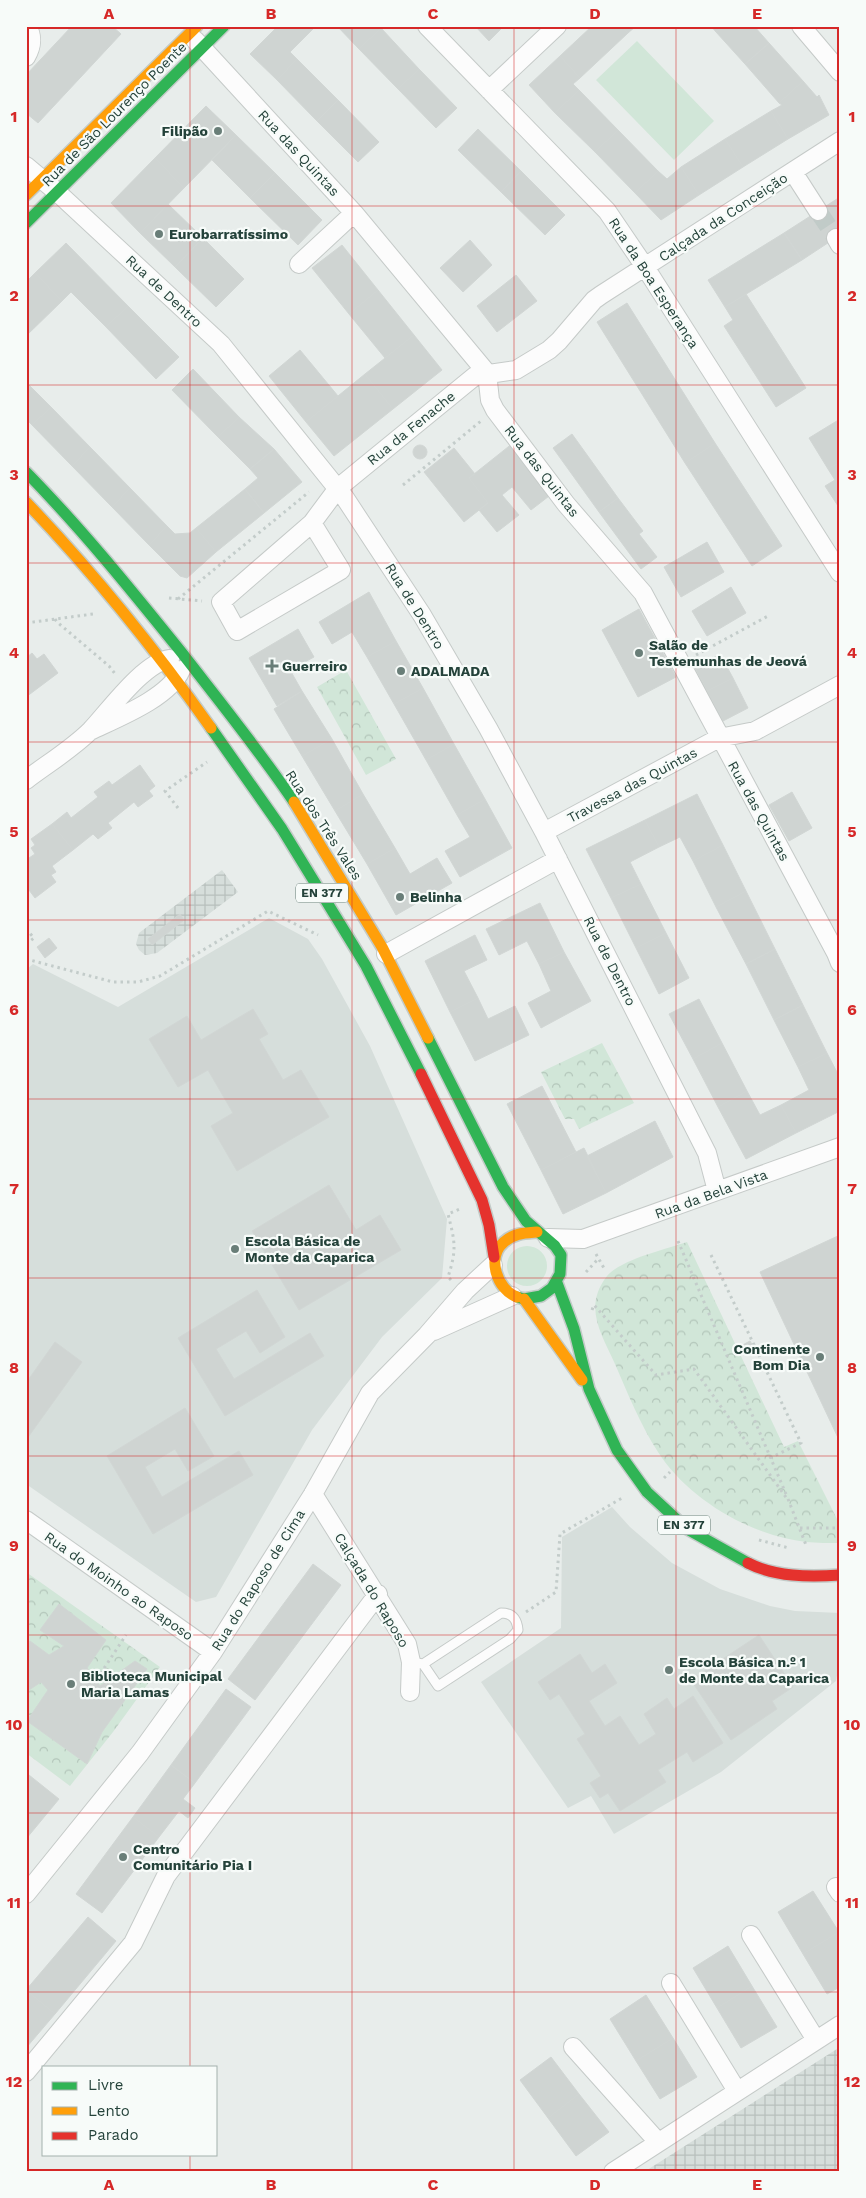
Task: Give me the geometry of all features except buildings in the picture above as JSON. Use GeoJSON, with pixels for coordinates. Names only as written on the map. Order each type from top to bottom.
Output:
{"type":"FeatureCollection","features":[{"type":"Feature","properties":{"kind":"main road","name":"Rua de São Lourenço Poente"},"geometry":{"type":"LineString","coordinates":[[26,223],[224,26]]}},
{"type":"Feature","properties":{"kind":"main road","name":"Rua de São Lourenço Poente"},"geometry":{"type":"LineString","coordinates":[[26,195],[190,29]]}},
{"type":"Feature","properties":{"kind":"main road","name":"Rua dos Três Vales"},"geometry":{"type":"LineString","coordinates":[[26,472],[89,539],[186,658],[246,735],[306,819],[386,954],[504,1191],[559,1253],[559,1278],[589,1389],[618,1450],[647,1492],[687,1529],[725,1552],[764,1571],[814,1577],[840,1575]]}},
{"type":"Feature","properties":{"kind":"main road","name":"Rua dos Três Vales"},"geometry":{"type":"LineString","coordinates":[[26,502],[60,539],[176,679],[282,829],[366,966],[404,1038],[482,1200],[489,1225],[496,1277],[502,1288],[518,1297],[589,1389]]}},
{"type":"Feature","properties":{"kind":"main road"},"geometry":{"type":"LineString","coordinates":[[494,1261],[500,1244],[510,1235],[524,1231],[543,1235]]}},
{"type":"Feature","properties":{"kind":"main road"},"geometry":{"type":"LineString","coordinates":[[518,1297],[537,1298],[548,1293],[559,1278]]}},
{"type":"Feature","properties":{"kind":"street"},"geometry":{"type":"LineString","coordinates":[[26,57],[30,51],[32,38],[28,26]]}},
{"type":"Feature","properties":{"kind":"street","name":"Rua da Boa Esperança"},"geometry":{"type":"LineString","coordinates":[[426,26],[602,206],[645,267],[840,573]]}},
{"type":"Feature","properties":{"kind":"street"},"geometry":{"type":"LineString","coordinates":[[489,90],[557,26]]}},
{"type":"Feature","properties":{"kind":"street"},"geometry":{"type":"LineString","coordinates":[[801,26],[840,72]]}},
{"type":"Feature","properties":{"kind":"street","name":"Rua das Quintas"},"geometry":{"type":"LineString","coordinates":[[190,29],[202,48],[354,213],[487,373],[490,400],[495,410],[566,504],[643,593],[840,963]]}},
{"type":"Feature","properties":{"kind":"street","name":"Calçada da Conceição"},"geometry":{"type":"LineString","coordinates":[[487,373],[516,370],[549,350],[560,341],[594,300],[840,141]]}},
{"type":"Feature","properties":{"kind":"street","name":"Rua de Dentro"},"geometry":{"type":"LineString","coordinates":[[26,166],[57,192],[220,344],[334,482],[422,615],[488,728],[558,858],[707,1153],[717,1191]]}},
{"type":"Feature","properties":{"kind":"street"},"geometry":{"type":"LineString","coordinates":[[794,172],[818,211]]}},
{"type":"Feature","properties":{"kind":"street"},"geometry":{"type":"LineString","coordinates":[[299,264],[354,213]]}},
{"type":"Feature","properties":{"kind":"street","name":"Rua da Fenache"},"geometry":{"type":"LineString","coordinates":[[312,523],[341,570],[237,631],[220,602],[312,523],[334,482],[475,376],[487,373]]}},
{"type":"Feature","properties":{"kind":"street"},"geometry":{"type":"LineString","coordinates":[[26,780],[90,731],[127,688],[161,660],[186,658]]}},
{"type":"Feature","properties":{"kind":"street"},"geometry":{"type":"LineString","coordinates":[[90,731],[141,707],[176,679],[186,658]]}},
{"type":"Feature","properties":{"kind":"street","name":"Travessa das Quintas"},"geometry":{"type":"LineString","coordinates":[[544,832],[719,738],[755,731],[840,685]]}},
{"type":"Feature","properties":{"kind":"street"},"geometry":{"type":"LineString","coordinates":[[386,954],[558,858]]}},
{"type":"Feature","properties":{"kind":"street","name":"Rua da Bela Vista"},"geometry":{"type":"LineString","coordinates":[[543,1235],[583,1239],[840,1147]]}},
{"type":"Feature","properties":{"kind":"street"},"geometry":{"type":"LineString","coordinates":[[559,1278],[583,1239]]}},
{"type":"Feature","properties":{"kind":"street","name":"Rua do Raposo de Cima"},"geometry":{"type":"LineString","coordinates":[[26,1894],[140,1753],[213,1652],[313,1494],[370,1393],[427,1335],[494,1261]]}},
{"type":"Feature","properties":{"kind":"street","name":"Rua do Raposo de Cima"},"geometry":{"type":"LineString","coordinates":[[427,1335],[518,1297]]}},
{"type":"Feature","properties":{"kind":"street","name":"Calçada do Raposo"},"geometry":{"type":"LineString","coordinates":[[313,1494],[378,1594],[417,1663],[410,1692]]}},
{"type":"Feature","properties":{"kind":"street","name":"Rua do Moinho ao Raposo"},"geometry":{"type":"LineString","coordinates":[[26,1520],[213,1652]]}},
{"type":"Feature","properties":{"kind":"street"},"geometry":{"type":"LineString","coordinates":[[26,2072],[133,1943],[166,1876],[378,1594]]}},
{"type":"Feature","properties":{"kind":"street"},"geometry":{"type":"LineString","coordinates":[[751,1934],[816,2040]]}},
{"type":"Feature","properties":{"kind":"street"},"geometry":{"type":"LineString","coordinates":[[671,1983],[737,2091]]}},
{"type":"Feature","properties":{"kind":"street"},"geometry":{"type":"LineString","coordinates":[[613,2172],[840,2025]]}},
{"type":"Feature","properties":{"kind":"street"},"geometry":{"type":"LineString","coordinates":[[573,2047],[658,2142]]}},
{"type":"Feature","properties":{"kind":"lane"},"geometry":{"type":"LineString","coordinates":[[507,1613],[516,1620],[518,1630],[510,1639],[438,1686],[417,1663],[496,1615],[507,1613]]}},
{"type":"Feature","properties":{"kind":"path"},"geometry":{"type":"LineString","coordinates":[[403,485],[495,410]]}},
{"type":"Feature","properties":{"kind":"path"},"geometry":{"type":"LineString","coordinates":[[178,599],[334,482]]}},
{"type":"Feature","properties":{"kind":"path"},"geometry":{"type":"LineString","coordinates":[[681,662],[768,616]]}},
{"type":"Feature","properties":{"kind":"path"},"geometry":{"type":"LineString","coordinates":[[55,619],[109,666],[127,688]]}},
{"type":"Feature","properties":{"kind":"path"},"geometry":{"type":"LineString","coordinates":[[178,808],[165,791],[226,749]]}},
{"type":"Feature","properties":{"kind":"path"},"geometry":{"type":"LineString","coordinates":[[26,959],[113,982],[138,982],[160,976],[268,911],[320,936]]}},
{"type":"Feature","properties":{"kind":"path"},"geometry":{"type":"LineString","coordinates":[[26,929],[34,938],[26,944]]}},
{"type":"Feature","properties":{"kind":"path"},"geometry":{"type":"LineString","coordinates":[[678,1241],[806,1545]]}},
{"type":"Feature","properties":{"kind":"path"},"geometry":{"type":"LineString","coordinates":[[711,1255],[801,1443],[770,1458]]}},
{"type":"Feature","properties":{"kind":"path"},"geometry":{"type":"LineString","coordinates":[[584,1274],[598,1258]]}},
{"type":"Feature","properties":{"kind":"path"},"geometry":{"type":"LineString","coordinates":[[516,1620],[556,1592],[560,1534],[624,1496],[647,1492],[670,1472]]}},
{"type":"Feature","properties":{"kind":"path"},"geometry":{"type":"LineString","coordinates":[[662,1473],[671,1483]]}},
{"type":"Feature","properties":{"kind":"path"},"geometry":{"type":"LineString","coordinates":[[800,1528],[840,1528]]}},
{"type":"Feature","properties":{"kind":"path"},"geometry":{"type":"LineString","coordinates":[[754,1538],[794,1549]]}},
{"type":"Feature","properties":{"kind":"path"},"geometry":{"type":"LineString","coordinates":[[97,1679],[126,1635]]}},
{"type":"Feature","properties":{"kind":"shaded area"},"geometry":{"type":"Polygon","coordinates":[[[222,870],[238,892],[157,953],[145,955],[139,950],[136,944],[139,933],[222,870]]]}},
{"type":"Feature","properties":{"kind":"shaded area","name":"Escola Básica de Monte da Caparica"},"geometry":{"type":"Polygon","coordinates":[[[269,918],[308,939],[322,959],[370,1046],[447,1219],[442,1278],[382,1337],[312,1430],[216,1597],[196,1602],[26,1484],[26,970],[33,964],[118,1007],[269,918]]]}},
{"type":"Feature","properties":{"kind":"shaded area","name":"Escola Básica n.º 1 de Monte da Caparica"},"geometry":{"type":"Polygon","coordinates":[[[612,1507],[630,1527],[672,1563],[720,1589],[770,1606],[795,1611],[840,1613],[840,1659],[836,1681],[721,1772],[614,1834],[591,1796],[568,1808],[481,1682],[561,1628],[562,1537],[612,1507]]]}},
{"type":"Feature","properties":{"kind":"shaded area"},"geometry":{"type":"Polygon","coordinates":[[[840,2047],[840,2172],[644,2172],[840,2047]]]}},
{"type":"Feature","properties":{"kind":"green space"},"geometry":{"type":"Polygon","coordinates":[[[637,41],[714,121],[674,160],[596,80],[637,41]]]}},
{"type":"Feature","properties":{"kind":"green space"},"geometry":{"type":"Polygon","coordinates":[[[346,670],[396,759],[366,775],[317,687],[346,670]]]}},
{"type":"Feature","properties":{"kind":"green space"},"geometry":{"type":"Polygon","coordinates":[[[602,1043],[634,1103],[579,1129],[574,1119],[565,1119],[541,1072],[602,1043]]]}},
{"type":"Feature","properties":{"kind":"green space"},"geometry":{"type":"Polygon","coordinates":[[[687,1242],[784,1447],[798,1441],[840,1525],[840,1543],[806,1542],[785,1538],[764,1532],[723,1512],[704,1500],[671,1469],[658,1452],[640,1420],[600,1331],[595,1309],[596,1298],[600,1287],[613,1270],[632,1260],[687,1242]]]}},
{"type":"Feature","properties":{"kind":"green space"},"geometry":{"type":"Polygon","coordinates":[[[527,1246],[541,1252],[547,1266],[541,1280],[527,1286],[513,1280],[507,1266],[513,1252],[527,1246]]]}},
{"type":"Feature","properties":{"kind":"green space"},"geometry":{"type":"Polygon","coordinates":[[[26,1572],[160,1667],[113,1732],[70,1786],[26,1753],[26,1572]]]}},
{"type":"Feature","properties":{"kind":"tunnel"},"geometry":{"type":"LineString","coordinates":[[818,211],[836,238]]}},
{"type":"Feature","properties":{"kind":"traffic: fast"},"geometry":{"type":"LineString","coordinates":[[26,223],[224,26]]}},
{"type":"Feature","properties":{"kind":"traffic: fast"},"geometry":{"type":"LineString","coordinates":[[26,472],[87,538],[182,653],[239,726],[294,802]]}},
{"type":"Feature","properties":{"kind":"traffic: fast"},"geometry":{"type":"LineString","coordinates":[[211,728],[282,829],[366,966],[421,1074]]}},
{"type":"Feature","properties":{"kind":"traffic: fast"},"geometry":{"type":"LineString","coordinates":[[428,1038],[503,1187],[526,1221],[555,1246],[561,1255],[560,1274],[552,1288],[541,1296],[524,1299],[517,1297]]}},
{"type":"Feature","properties":{"kind":"traffic: fast"},"geometry":{"type":"LineString","coordinates":[[557,1283],[574,1329],[589,1389],[617,1450],[647,1492],[687,1529],[748,1563]]}},
{"type":"Feature","properties":{"kind":"traffic: slow"},"geometry":{"type":"LineString","coordinates":[[26,195],[197,26]]}},
{"type":"Feature","properties":{"kind":"traffic: slow"},"geometry":{"type":"LineString","coordinates":[[26,502],[123,612],[211,728]]}},
{"type":"Feature","properties":{"kind":"traffic: slow"},"geometry":{"type":"LineString","coordinates":[[294,802],[382,947],[428,1038]]}},
{"type":"Feature","properties":{"kind":"traffic: slow"},"geometry":{"type":"LineString","coordinates":[[517,1297],[504,1288],[499,1280],[496,1273],[496,1256],[499,1248],[508,1239],[520,1234],[537,1232]]}},
{"type":"Feature","properties":{"kind":"traffic: slow"},"geometry":{"type":"LineString","coordinates":[[524,1299],[582,1380]]}},
{"type":"Feature","properties":{"kind":"traffic: jam"},"geometry":{"type":"LineString","coordinates":[[421,1074],[482,1200],[489,1225],[494,1257]]}},
{"type":"Feature","properties":{"kind":"traffic: jam"},"geometry":{"type":"LineString","coordinates":[[748,1563],[758,1568],[792,1575],[840,1575]]}},
{"type":"Feature","properties":{"kind":"place","name":"Filipão"},"geometry":{"type":"Point","coordinates":[218,131]}},
{"type":"Feature","properties":{"kind":"place","name":"Eurobarratíssimo"},"geometry":{"type":"Point","coordinates":[159,234]}},
{"type":"Feature","properties":{"kind":"place","name":"Salão de Testemunhas de Jeová"},"geometry":{"type":"Point","coordinates":[639,653]}},
{"type":"Feature","properties":{"kind":"place","name":"Guerreiro"},"geometry":{"type":"Point","coordinates":[272,666]}},
{"type":"Feature","properties":{"kind":"place","name":"ADALMADA"},"geometry":{"type":"Point","coordinates":[401,671]}},
{"type":"Feature","properties":{"kind":"place","name":"Belinha"},"geometry":{"type":"Point","coordinates":[400,897]}},
{"type":"Feature","properties":{"kind":"place","name":"Escola Básica de Monte da Caparica"},"geometry":{"type":"Point","coordinates":[235,1249]}},
{"type":"Feature","properties":{"kind":"place","name":"Continente Bom Dia"},"geometry":{"type":"Point","coordinates":[820,1357]}},
{"type":"Feature","properties":{"kind":"place","name":"Escola Básica n.º 1 de Monte da Caparica"},"geometry":{"type":"Point","coordinates":[669,1670]}},
{"type":"Feature","properties":{"kind":"place","name":"Biblioteca Municipal Maria Lamas"},"geometry":{"type":"Point","coordinates":[71,1684]}},
{"type":"Feature","properties":{"kind":"place","name":"Centro Comunitário Pia I"},"geometry":{"type":"Point","coordinates":[123,1857]}}]}
